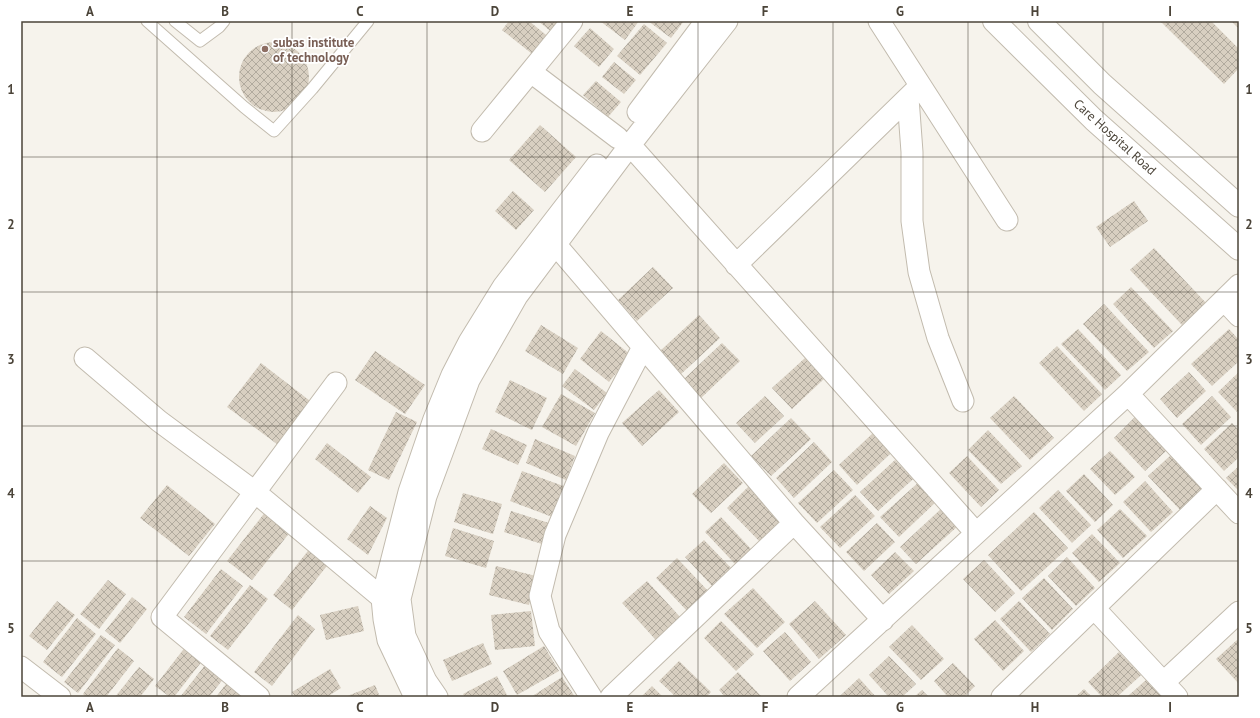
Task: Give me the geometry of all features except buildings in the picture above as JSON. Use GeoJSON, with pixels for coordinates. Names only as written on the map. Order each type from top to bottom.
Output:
{"type":"FeatureCollection","features":[{"type":"Feature","properties":{"kind":"street"},"geometry":{"type":"LineString","coordinates":[[482,131],[532,72],[572,21]]}},
{"type":"Feature","properties":{"kind":"street"},"geometry":{"type":"LineString","coordinates":[[437,697],[426,681],[405,636],[400,599],[426,496],[451,424],[469,380],[510,292],[556,245],[706,21]]}},
{"type":"Feature","properties":{"kind":"street"},"geometry":{"type":"LineString","coordinates":[[415,697],[388,640],[382,598],[409,492],[434,419],[452,375],[466,348],[624,142],[727,21]]}},
{"type":"Feature","properties":{"kind":"street"},"geometry":{"type":"LineString","coordinates":[[880,21],[914,92],[1007,220]]}},
{"type":"Feature","properties":{"kind":"street","name":"Care Hospital Road"},"geometry":{"type":"LineString","coordinates":[[994,21],[1094,120],[1239,249]]}},
{"type":"Feature","properties":{"kind":"street"},"geometry":{"type":"LineString","coordinates":[[1039,21],[1102,84],[1239,206]]}},
{"type":"Feature","properties":{"kind":"street"},"geometry":{"type":"LineString","coordinates":[[532,72],[624,142],[976,533]]}},
{"type":"Feature","properties":{"kind":"street"},"geometry":{"type":"LineString","coordinates":[[736,265],[914,92]]}},
{"type":"Feature","properties":{"kind":"street"},"geometry":{"type":"LineString","coordinates":[[914,92],[912,221],[919,272],[938,338],[963,400]]}},
{"type":"Feature","properties":{"kind":"street"},"geometry":{"type":"LineString","coordinates":[[556,245],[794,523],[883,620]]}},
{"type":"Feature","properties":{"kind":"street"},"geometry":{"type":"LineString","coordinates":[[807,694],[976,533],[1128,394],[1225,301],[1239,285]]}},
{"type":"Feature","properties":{"kind":"street"},"geometry":{"type":"LineString","coordinates":[[1225,301],[1239,316]]}},
{"type":"Feature","properties":{"kind":"street"},"geometry":{"type":"LineString","coordinates":[[591,697],[549,631],[540,596],[555,535],[598,433],[643,347]]}},
{"type":"Feature","properties":{"kind":"street"},"geometry":{"type":"LineString","coordinates":[[85,358],[159,421],[255,492],[382,598]]}},
{"type":"Feature","properties":{"kind":"street"},"geometry":{"type":"LineString","coordinates":[[259,697],[162,617],[336,383]]}},
{"type":"Feature","properties":{"kind":"street"},"geometry":{"type":"LineString","coordinates":[[1128,394],[1239,513]]}},
{"type":"Feature","properties":{"kind":"street"},"geometry":{"type":"LineString","coordinates":[[1012,694],[1094,608],[1217,489]]}},
{"type":"Feature","properties":{"kind":"street"},"geometry":{"type":"LineString","coordinates":[[611,697],[794,523]]}},
{"type":"Feature","properties":{"kind":"street"},"geometry":{"type":"LineString","coordinates":[[1094,608],[1178,697]]}},
{"type":"Feature","properties":{"kind":"street"},"geometry":{"type":"LineString","coordinates":[[1164,682],[1239,612]]}},
{"type":"Feature","properties":{"kind":"street"},"geometry":{"type":"LineString","coordinates":[[21,667],[60,697]]}},
{"type":"Feature","properties":{"kind":"lane"},"geometry":{"type":"LineString","coordinates":[[147,21],[244,107],[274,131],[312,89],[368,21]]}},
{"type":"Feature","properties":{"kind":"lane"},"geometry":{"type":"LineString","coordinates":[[175,21],[200,41],[219,27],[224,21]]}},
{"type":"Feature","properties":{"kind":"place","name":"subas institute of technology"},"geometry":{"type":"Point","coordinates":[265,49]}}]}
